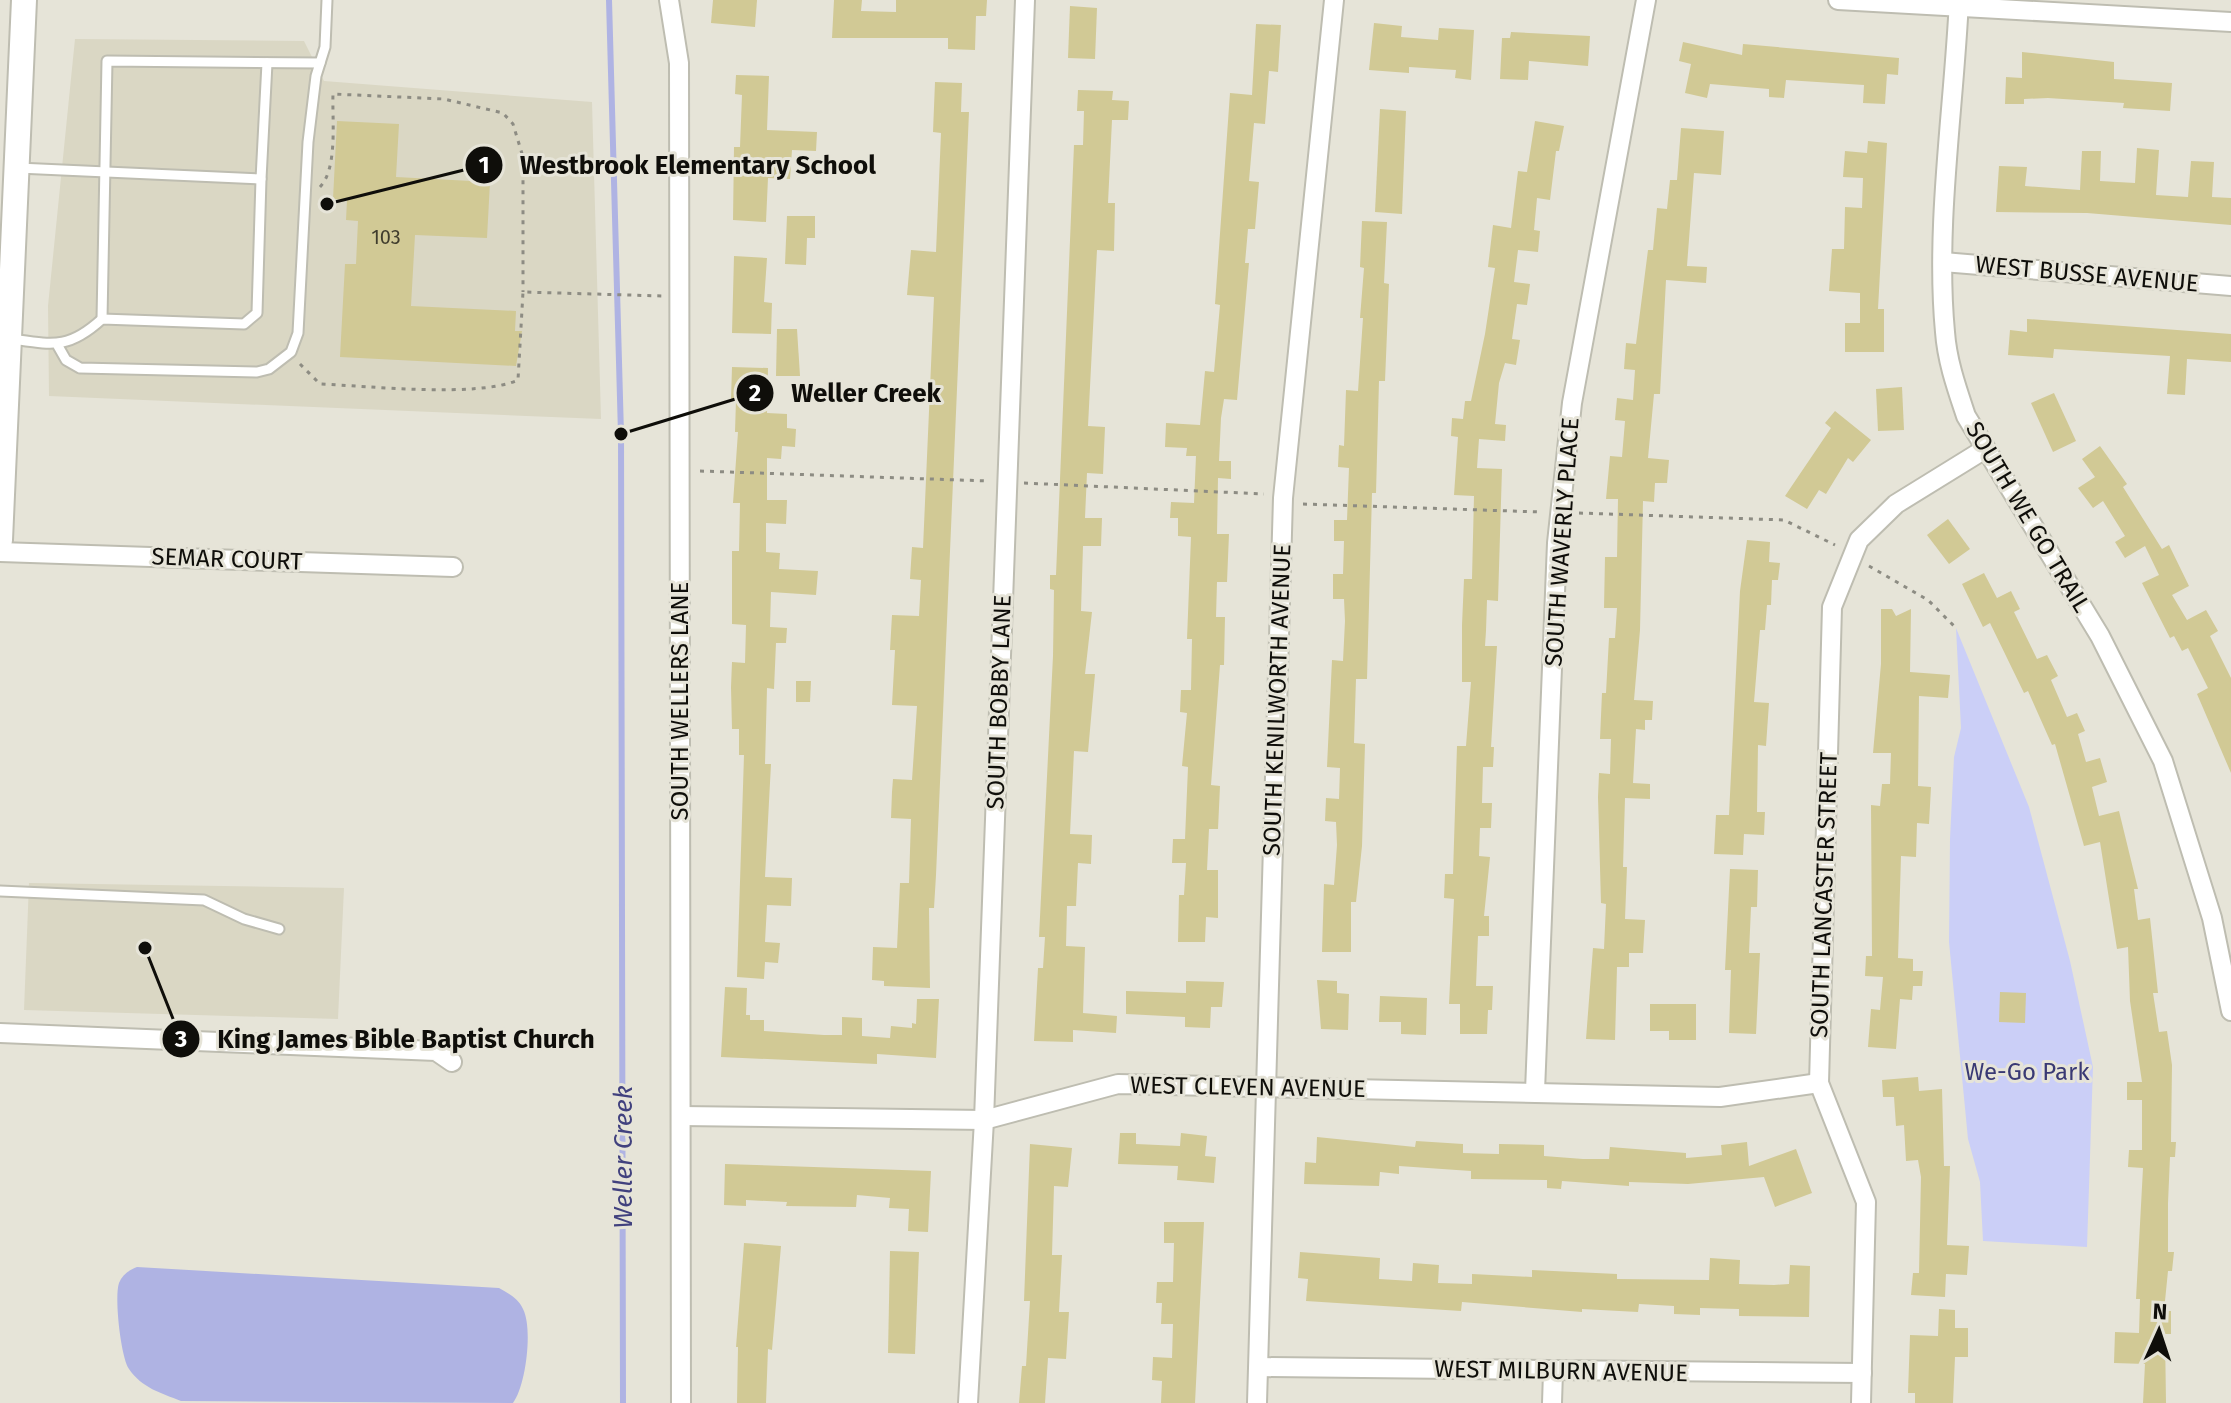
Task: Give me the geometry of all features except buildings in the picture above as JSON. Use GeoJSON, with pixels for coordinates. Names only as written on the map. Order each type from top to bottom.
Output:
{"type":"FeatureCollection","features":[{"type":"Feature","properties":{"kind":"main road"},"geometry":{"type":"LineString","coordinates":[[0,540],[14,168],[24,0]]}},
{"type":"Feature","properties":{"kind":"street","name":"SOUTH WELLERS LANE"},"geometry":{"type":"LineString","coordinates":[[669,0],[679,63],[681,1403]]}},
{"type":"Feature","properties":{"kind":"street","name":"SOUTH BOBBY LANE"},"geometry":{"type":"LineString","coordinates":[[968,1403],[984,1120],[1025,0]]}},
{"type":"Feature","properties":{"kind":"street","name":"SOUTH KENILWORTH AVENUE"},"geometry":{"type":"LineString","coordinates":[[1257,1403],[1283,498],[1334,0]]}},
{"type":"Feature","properties":{"kind":"street","name":"SOUTH WAVERLY PLACE"},"geometry":{"type":"LineString","coordinates":[[1535,1091],[1557,543],[1572,403],[1646,0]]}},
{"type":"Feature","properties":{"kind":"street"},"geometry":{"type":"LineString","coordinates":[[1838,0],[1959,4],[2231,22]]}},
{"type":"Feature","properties":{"kind":"street","name":"SOUTH WE GO TRAIL"},"geometry":{"type":"LineString","coordinates":[[1959,4],[1943,262],[1945,334],[1953,376],[1966,416],[2100,636],[2163,761],[2212,918],[2231,1011]]}},
{"type":"Feature","properties":{"kind":"street","name":"WEST BUSSE AVENUE"},"geometry":{"type":"LineString","coordinates":[[1943,262],[2231,286]]}},
{"type":"Feature","properties":{"kind":"street","name":"SOUTH LANCASTER STREET"},"geometry":{"type":"LineString","coordinates":[[1861,1403],[1866,1202],[1819,1083],[1832,607],[1859,540],[1896,504],[1985,449]]}},
{"type":"Feature","properties":{"kind":"street","name":"SEMAR COURT"},"geometry":{"type":"LineString","coordinates":[[0,552],[453,567]]}},
{"type":"Feature","properties":{"kind":"street"},"geometry":{"type":"LineString","coordinates":[[0,1033],[436,1051],[452,1062]]}},
{"type":"Feature","properties":{"kind":"street","name":"WEST CLEVEN AVENUE"},"geometry":{"type":"LineString","coordinates":[[681,1116],[984,1120],[1118,1084],[1720,1097],[1819,1083]]}},
{"type":"Feature","properties":{"kind":"street","name":"WEST MILBURN AVENUE"},"geometry":{"type":"LineString","coordinates":[[1259,1367],[1862,1373]]}},
{"type":"Feature","properties":{"kind":"street"},"geometry":{"type":"LineString","coordinates":[[1552,1403],[1553,1372]]}},
{"type":"Feature","properties":{"kind":"lane"},"geometry":{"type":"LineString","coordinates":[[58,346],[66,360],[80,368],[257,372],[269,369],[291,352],[300,318],[304,203],[316,76],[325,47],[327,0]]}},
{"type":"Feature","properties":{"kind":"lane"},"geometry":{"type":"LineString","coordinates":[[102,319],[107,61],[320,63]]}},
{"type":"Feature","properties":{"kind":"lane"},"geometry":{"type":"LineString","coordinates":[[9,339],[58,346],[85,335],[102,319],[244,324],[257,313],[267,63]]}},
{"type":"Feature","properties":{"kind":"lane"},"geometry":{"type":"LineString","coordinates":[[14,168],[261,179]]}},
{"type":"Feature","properties":{"kind":"lane"},"geometry":{"type":"LineString","coordinates":[[0,891],[204,900],[244,919],[279,929]]}},
{"type":"Feature","properties":{"kind":"path"},"geometry":{"type":"LineString","coordinates":[[291,352],[320,384],[462,389],[502,387],[518,380],[523,292],[523,157],[513,124],[503,113],[444,99],[333,94],[330,155],[325,181],[304,203]]}},
{"type":"Feature","properties":{"kind":"path"},"geometry":{"type":"LineString","coordinates":[[523,292],[653,296]]}},
{"type":"Feature","properties":{"kind":"path"},"geometry":{"type":"LineString","coordinates":[[680,471],[992,481]]}},
{"type":"Feature","properties":{"kind":"path"},"geometry":{"type":"LineString","coordinates":[[1020,483],[1268,494]]}},
{"type":"Feature","properties":{"kind":"path"},"geometry":{"type":"LineString","coordinates":[[1303,504],[1541,512]]}},
{"type":"Feature","properties":{"kind":"path"},"geometry":{"type":"LineString","coordinates":[[1567,513],[1784,520],[1835,545]]}},
{"type":"Feature","properties":{"kind":"path"},"geometry":{"type":"LineString","coordinates":[[1864,563],[1928,600],[1956,628]]}},
{"type":"Feature","properties":{"kind":"shaded area"},"geometry":{"type":"Polygon","coordinates":[[[75,39],[304,41],[324,81],[592,102],[601,419],[49,396],[48,306],[75,39]]]}},
{"type":"Feature","properties":{"kind":"shaded area"},"geometry":{"type":"Polygon","coordinates":[[[29,883],[344,888],[338,1019],[24,1010],[29,883]]]}},
{"type":"Feature","properties":{"kind":"shaded area"},"geometry":{"type":"Polygon","coordinates":[[[137,1267],[499,1288],[519,1302],[526,1318],[528,1343],[518,1395],[513,1403],[181,1401],[146,1385],[134,1376],[126,1363],[119,1327],[118,1290],[122,1278],[137,1267]]]}},
{"type":"Feature","properties":{"kind":"green space","name":"We-Go Park"},"geometry":{"type":"Polygon","coordinates":[[[1956,628],[2029,807],[2070,961],[2093,1067],[2087,1247],[1983,1241],[1980,1182],[1968,1139],[1949,942],[1954,757],[1961,728],[1956,628]]]}},
{"type":"Feature","properties":{"kind":"waterway","name":"Weller Creek"},"geometry":{"type":"LineString","coordinates":[[609,0],[621,434],[623,1403]]}},
{"type":"Feature","properties":{"kind":"place","name":"Westbrook Elementary School"},"geometry":{"type":"Point","coordinates":[327,204]}},
{"type":"Feature","properties":{"kind":"place","name":"Weller Creek"},"geometry":{"type":"Point","coordinates":[621,434]}},
{"type":"Feature","properties":{"kind":"place","name":"King James Bible Baptist Church"},"geometry":{"type":"Point","coordinates":[145,948]}}]}
